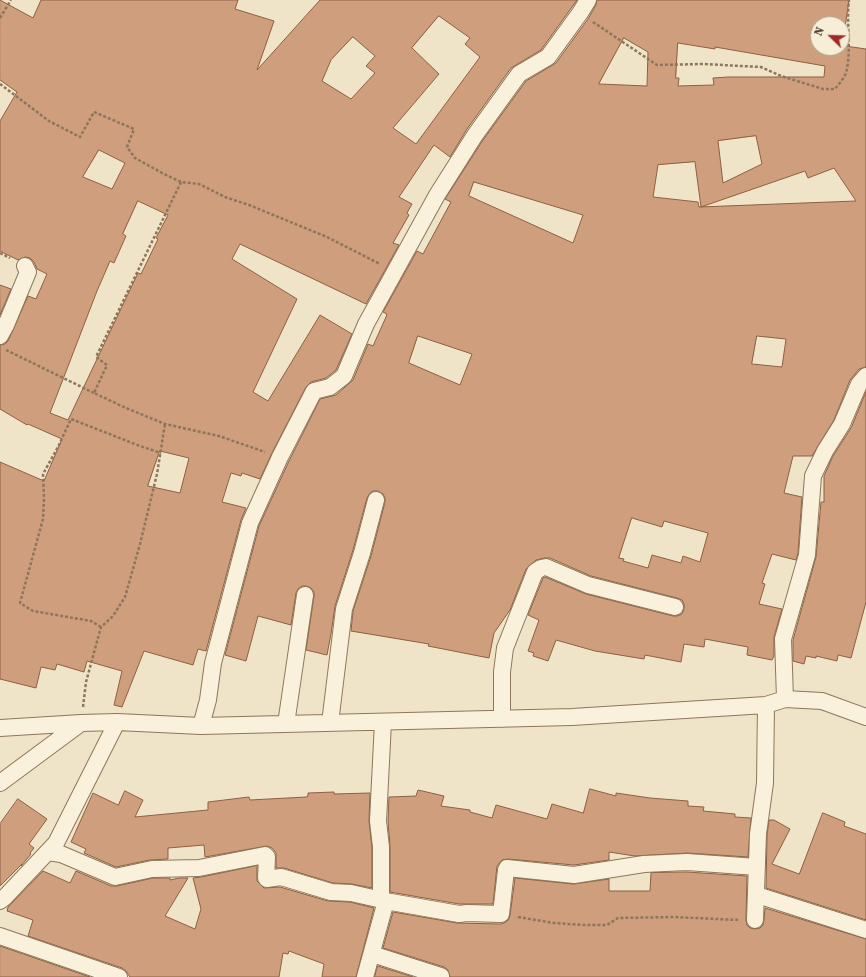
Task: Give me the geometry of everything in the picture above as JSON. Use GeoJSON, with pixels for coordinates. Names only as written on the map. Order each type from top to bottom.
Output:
{"type":"FeatureCollection","features":[{"type":"Feature","properties":{"kind":"street"},"geometry":{"type":"LineString","coordinates":[[201,726],[208,700],[213,663],[250,523],[280,457],[314,391],[330,387],[344,376],[366,324],[438,196],[475,135],[519,74],[548,57],[584,7]]}},
{"type":"Feature","properties":{"kind":"street"},"geometry":{"type":"LineString","coordinates":[[0,336],[28,272],[25,266]]}},
{"type":"Feature","properties":{"kind":"street"},"geometry":{"type":"LineString","coordinates":[[785,699],[783,639],[807,555],[813,476],[825,451],[842,424],[859,384],[866,376]]}},
{"type":"Feature","properties":{"kind":"street"},"geometry":{"type":"LineString","coordinates":[[330,723],[344,609],[362,553],[376,500]]}},
{"type":"Feature","properties":{"kind":"street"},"geometry":{"type":"LineString","coordinates":[[502,719],[502,672],[505,648],[535,572],[541,568],[546,568],[588,585],[675,607]]}},
{"type":"Feature","properties":{"kind":"street"},"geometry":{"type":"LineString","coordinates":[[286,724],[305,595]]}},
{"type":"Feature","properties":{"kind":"street"},"geometry":{"type":"LineString","coordinates":[[0,728],[117,722],[201,726],[572,718],[766,705],[785,699],[822,701],[866,717]]}},
{"type":"Feature","properties":{"kind":"street"},"geometry":{"type":"LineString","coordinates":[[755,920],[758,834],[765,783],[766,705]]}},
{"type":"Feature","properties":{"kind":"street"},"geometry":{"type":"LineString","coordinates":[[0,901],[6,897],[56,843],[117,722]]}},
{"type":"Feature","properties":{"kind":"street"},"geometry":{"type":"LineString","coordinates":[[365,977],[372,954],[384,900],[378,821],[383,722]]}},
{"type":"Feature","properties":{"kind":"street"},"geometry":{"type":"LineString","coordinates":[[0,783],[81,723]]}},
{"type":"Feature","properties":{"kind":"street"},"geometry":{"type":"LineString","coordinates":[[48,852],[62,854],[115,877],[152,868],[199,868],[265,855],[268,857],[267,879],[281,878],[331,892],[351,892],[384,900],[459,914],[501,914],[506,870],[508,868],[574,875],[644,864],[687,862],[757,867]]}},
{"type":"Feature","properties":{"kind":"street"},"geometry":{"type":"LineString","coordinates":[[756,895],[866,930]]}},
{"type":"Feature","properties":{"kind":"street"},"geometry":{"type":"LineString","coordinates":[[0,936],[118,977]]}},
{"type":"Feature","properties":{"kind":"street"},"geometry":{"type":"LineString","coordinates":[[372,954],[441,976]]}},
{"type":"Feature","properties":{"kind":"path"},"geometry":{"type":"LineString","coordinates":[[0,18],[11,0]]}},
{"type":"Feature","properties":{"kind":"path"},"geometry":{"type":"LineString","coordinates":[[584,7],[656,65],[702,64],[761,67],[781,76],[823,89],[835,89],[846,74],[850,40],[848,10],[849,0]]}},
{"type":"Feature","properties":{"kind":"path"},"geometry":{"type":"LineString","coordinates":[[0,84],[49,121],[80,137],[94,112],[134,129],[126,147],[135,158],[164,174],[181,182],[199,184],[225,197],[249,204],[320,234],[395,272]]}},
{"type":"Feature","properties":{"kind":"path"},"geometry":{"type":"LineString","coordinates":[[94,393],[107,366],[96,357],[181,182]]}},
{"type":"Feature","properties":{"kind":"path"},"geometry":{"type":"LineString","coordinates":[[0,347],[126,408],[165,424],[219,436],[280,457]]}},
{"type":"Feature","properties":{"kind":"path"},"geometry":{"type":"LineString","coordinates":[[101,627],[91,621],[33,611],[20,603],[43,519],[43,474],[71,419],[161,453]]}},
{"type":"Feature","properties":{"kind":"path"},"geometry":{"type":"LineString","coordinates":[[81,723],[86,682],[101,627],[113,616],[125,597],[140,544],[157,474],[165,424]]}},
{"type":"Feature","properties":{"kind":"path"},"geometry":{"type":"LineString","coordinates":[[501,914],[554,923],[583,925],[607,925],[618,918],[675,917],[755,920]]}},
{"type":"Feature","properties":{"kind":"building"},"geometry":{"type":"Polygon","coordinates":[[[0,0],[33,18],[41,0],[238,0],[235,9],[274,21],[257,70],[320,0],[577,0],[541,50],[511,68],[467,129],[450,157],[434,145],[399,197],[412,204],[407,213],[409,215],[393,243],[399,245],[366,304],[240,244],[232,259],[297,299],[253,392],[268,401],[320,315],[352,334],[336,370],[326,378],[311,382],[306,387],[260,479],[242,473],[241,476],[231,473],[222,502],[246,508],[241,520],[206,651],[198,649],[193,665],[144,651],[122,707],[114,705],[122,671],[87,661],[84,672],[57,664],[55,670],[41,667],[36,688],[0,679],[0,462],[44,481],[62,439],[28,424],[27,425],[0,409],[0,345],[5,344],[8,341],[28,296],[36,299],[47,274],[37,269],[34,262],[30,258],[25,257],[18,260],[0,251],[0,121],[17,92],[0,80],[0,0]],[[439,16],[412,48],[439,74],[393,128],[416,144],[480,57],[465,44],[470,38],[439,16]],[[353,37],[331,60],[322,81],[351,99],[375,73],[366,66],[375,56],[353,37]],[[99,150],[83,177],[112,189],[125,163],[99,150]],[[138,201],[123,234],[126,236],[114,263],[110,261],[97,291],[50,413],[68,420],[138,273],[141,274],[158,239],[156,238],[168,215],[138,201]],[[160,451],[148,486],[180,493],[189,458],[160,451]]]}},
{"type":"Feature","properties":{"kind":"building"},"geometry":{"type":"Polygon","coordinates":[[[597,0],[849,0],[847,16],[810,16],[810,56],[850,56],[850,47],[866,49],[866,367],[859,369],[850,380],[834,420],[812,456],[793,456],[784,493],[802,497],[798,553],[796,560],[772,554],[762,583],[765,584],[759,604],[782,609],[774,637],[774,656],[772,660],[747,655],[748,647],[705,639],[704,647],[684,644],[681,662],[645,655],[644,659],[595,651],[556,640],[548,661],[533,656],[534,653],[528,651],[539,620],[528,615],[543,578],[545,577],[586,594],[673,616],[682,614],[684,609],[682,600],[677,598],[591,576],[550,558],[536,560],[526,569],[510,610],[494,633],[489,658],[428,646],[429,644],[351,631],[353,611],[371,556],[385,502],[383,494],[378,491],[373,491],[367,498],[353,550],[335,606],[327,655],[306,650],[314,592],[311,588],[302,586],[296,593],[291,625],[258,616],[246,661],[225,655],[259,526],[320,399],[336,395],[353,380],[368,344],[373,346],[386,317],[387,314],[383,312],[417,251],[423,254],[451,202],[445,199],[483,140],[526,81],[556,63],[588,19],[596,5],[597,0]],[[624,38],[599,84],[647,86],[648,52],[624,38]],[[678,43],[676,78],[679,78],[678,86],[714,85],[713,78],[728,77],[824,77],[825,66],[715,47],[715,49],[678,43]],[[756,136],[718,141],[723,183],[762,164],[756,136]],[[695,162],[658,165],[653,197],[698,202],[699,207],[701,207],[695,162]],[[834,168],[808,178],[805,171],[701,207],[856,201],[834,168]],[[474,182],[469,196],[573,243],[583,215],[474,182]],[[418,336],[409,363],[460,385],[472,354],[418,336]],[[757,336],[752,364],[782,367],[786,339],[757,336]],[[632,518],[619,558],[624,559],[623,561],[648,568],[652,555],[681,563],[683,556],[700,562],[708,533],[664,521],[662,527],[632,518]]]}},
{"type":"Feature","properties":{"kind":"building"},"geometry":{"type":"Polygon","coordinates":[[[0,285],[11,289],[0,315],[0,285]]]}},
{"type":"Feature","properties":{"kind":"building"},"geometry":{"type":"Polygon","coordinates":[[[866,392],[866,602],[851,658],[838,655],[837,661],[816,656],[816,658],[806,656],[804,664],[793,661],[793,640],[816,557],[821,502],[824,502],[824,476],[833,456],[851,428],[866,392]]]}},
{"type":"Feature","properties":{"kind":"building"},"geometry":{"type":"Polygon","coordinates":[[[590,789],[616,796],[616,793],[650,798],[688,801],[688,806],[704,807],[703,811],[735,814],[735,817],[751,818],[748,857],[687,853],[635,856],[609,852],[609,860],[574,865],[508,859],[502,860],[497,866],[493,904],[459,904],[390,892],[390,847],[388,821],[389,797],[416,796],[418,790],[444,796],[441,806],[470,810],[470,812],[492,818],[496,805],[547,819],[552,804],[583,813],[590,789]]]}},
{"type":"Feature","properties":{"kind":"building"},"geometry":{"type":"Polygon","coordinates":[[[125,791],[143,800],[135,817],[208,810],[208,802],[249,797],[250,800],[306,797],[308,796],[308,793],[370,793],[369,821],[372,848],[372,888],[352,884],[333,883],[284,868],[276,868],[276,853],[272,848],[267,846],[205,857],[204,845],[168,848],[168,859],[150,860],[116,867],[84,853],[86,849],[71,842],[93,793],[118,805],[125,791]]]}},
{"type":"Feature","properties":{"kind":"building"},"geometry":{"type":"Polygon","coordinates":[[[18,799],[47,819],[29,844],[34,848],[30,853],[31,854],[0,886],[0,824],[18,799]]]}},
{"type":"Feature","properties":{"kind":"building"},"geometry":{"type":"Polygon","coordinates":[[[823,813],[845,822],[844,826],[866,834],[866,920],[766,888],[767,835],[769,820],[774,820],[790,829],[772,864],[799,874],[823,813]]]}},
{"type":"Feature","properties":{"kind":"building"},"geometry":{"type":"Polygon","coordinates":[[[257,866],[257,881],[264,888],[280,887],[328,901],[350,902],[374,908],[356,977],[322,977],[324,964],[289,951],[288,954],[283,953],[279,977],[130,977],[122,968],[28,936],[33,920],[7,911],[8,907],[43,871],[70,883],[76,871],[111,886],[153,878],[170,878],[170,880],[188,878],[165,916],[195,929],[201,909],[193,878],[257,866]]]}},
{"type":"Feature","properties":{"kind":"building"},"geometry":{"type":"Polygon","coordinates":[[[687,872],[747,876],[746,920],[747,925],[750,928],[760,928],[763,925],[765,908],[866,939],[866,977],[450,977],[448,970],[444,967],[383,948],[393,912],[457,923],[501,924],[506,922],[510,915],[515,878],[573,884],[609,879],[609,891],[650,891],[651,873],[687,872]]]}},
{"type":"Feature","properties":{"kind":"building"},"geometry":{"type":"Polygon","coordinates":[[[0,946],[90,977],[0,977],[0,946]]]}},
{"type":"Feature","properties":{"kind":"building"},"geometry":{"type":"Polygon","coordinates":[[[378,966],[413,977],[375,977],[378,966]]]}}]}
